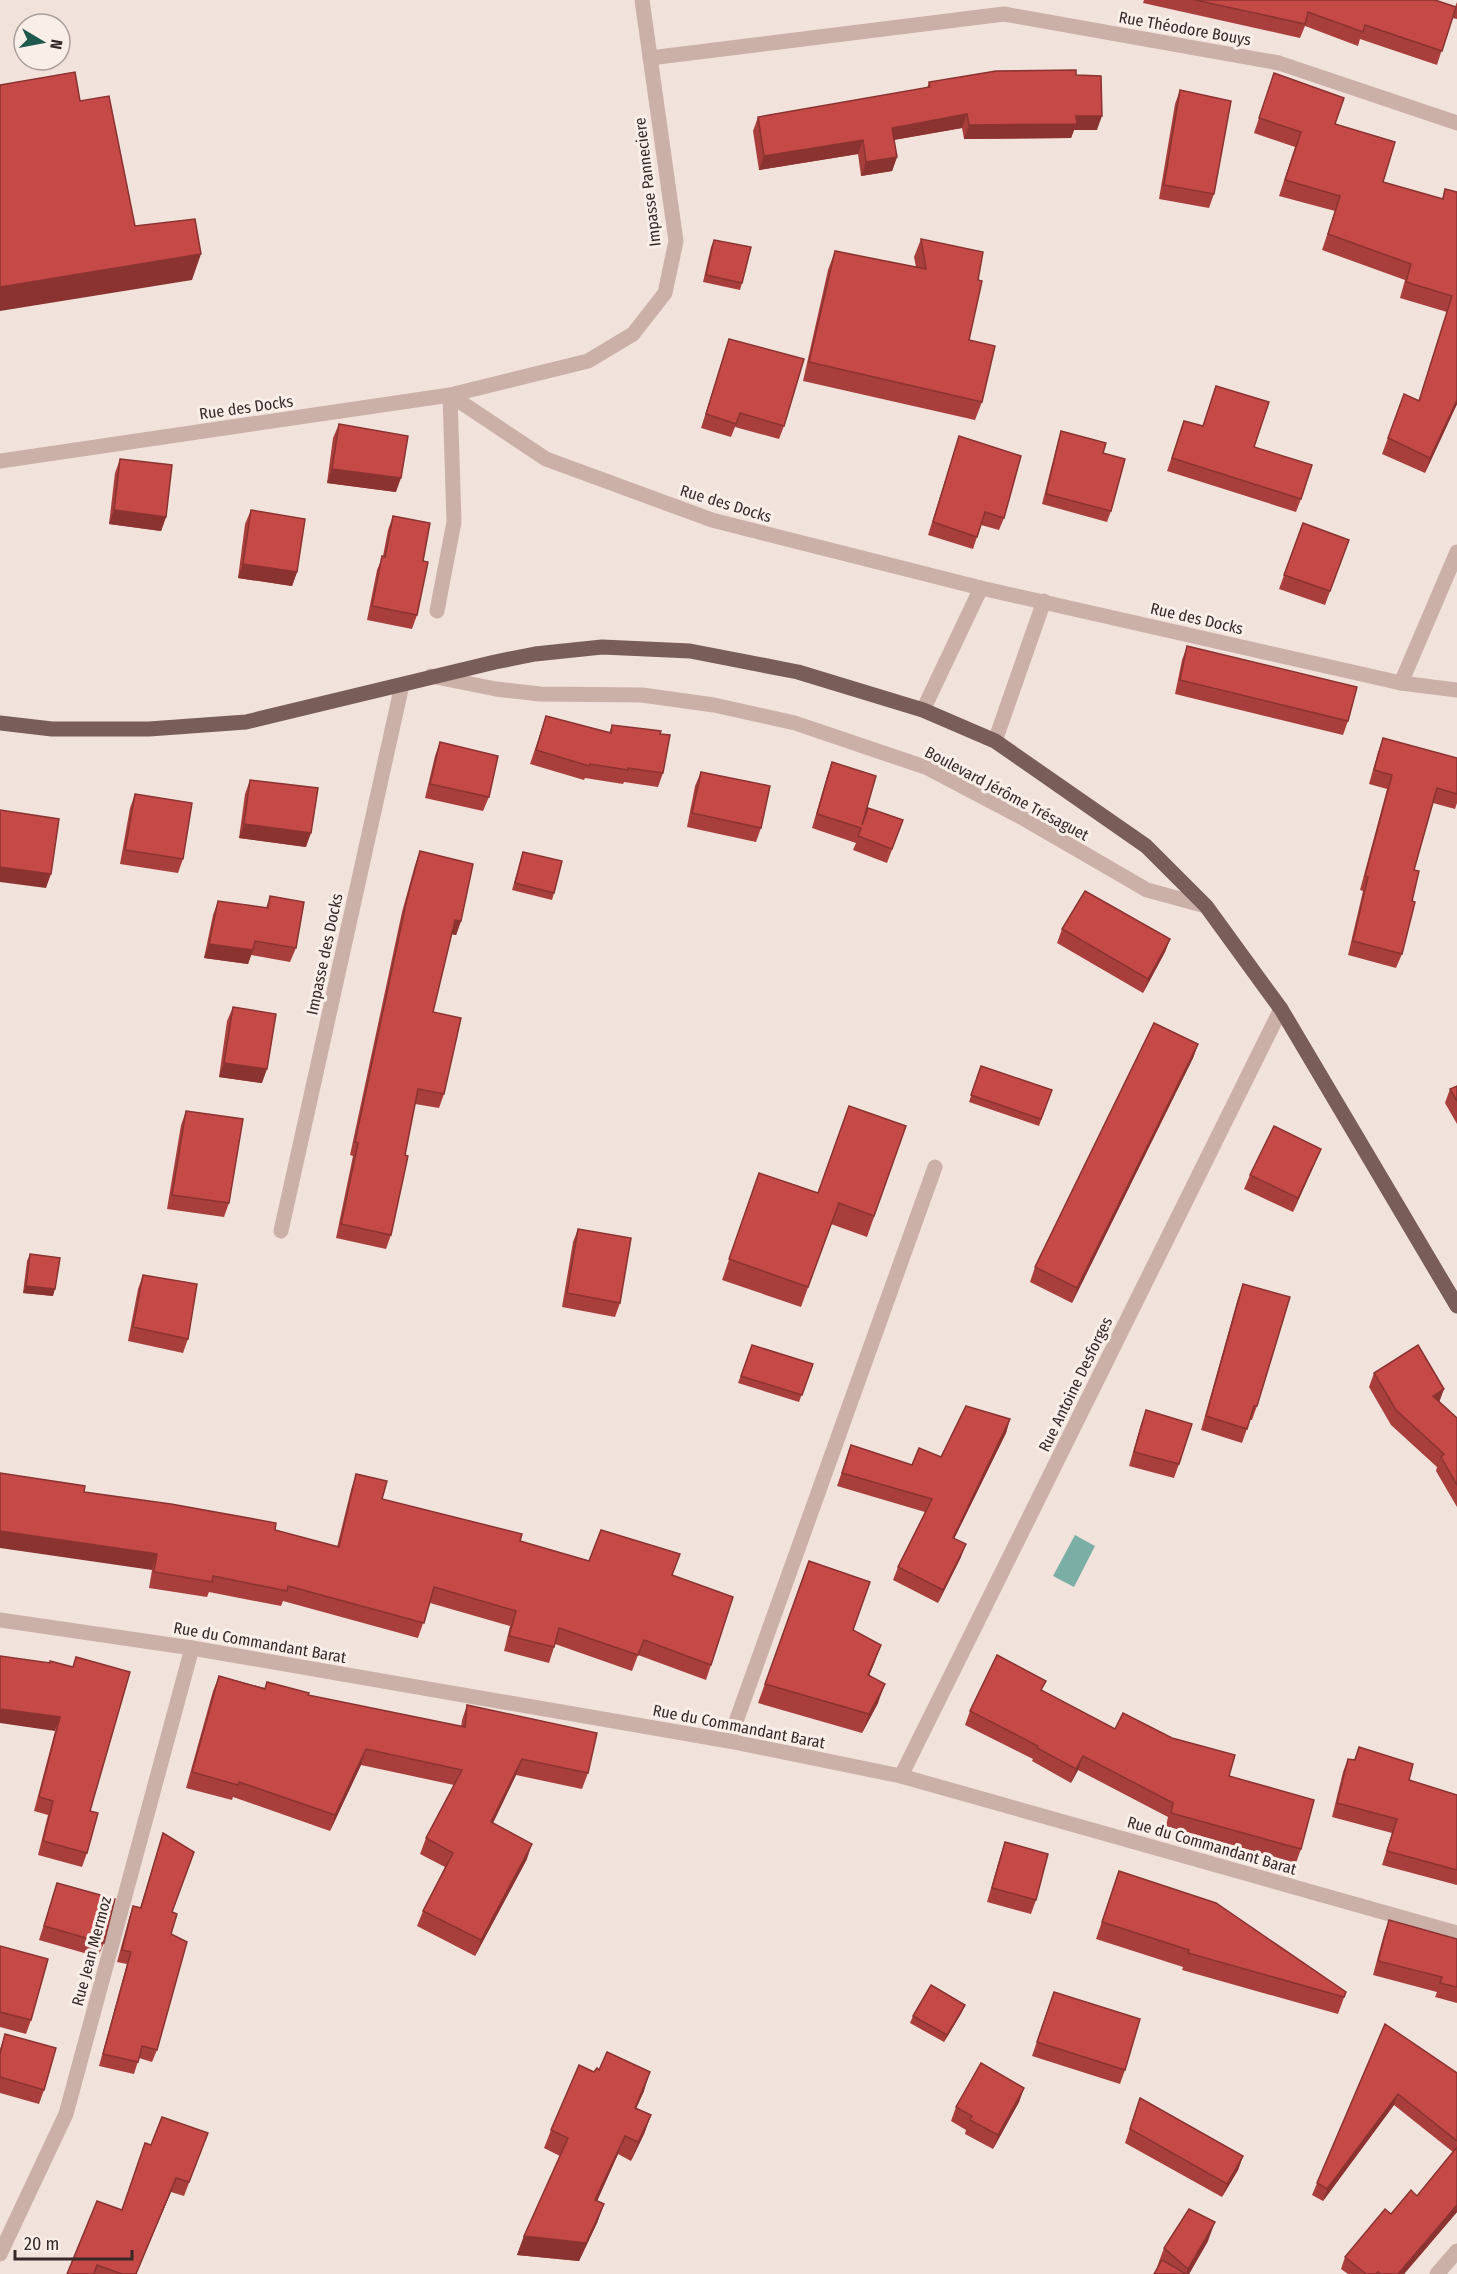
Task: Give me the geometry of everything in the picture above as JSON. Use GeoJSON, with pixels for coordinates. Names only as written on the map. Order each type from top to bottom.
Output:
{"type":"FeatureCollection","features":[{"type":"Feature","properties":{"kind":"main road"},"geometry":{"type":"LineString","coordinates":[[0,723],[52,729],[149,729],[246,722],[431,676],[535,654],[602,647],[690,651],[798,672],[923,710],[995,741],[1146,846],[1206,906],[1281,1009],[1457,1306]]}},
{"type":"Feature","properties":{"kind":"street","name":"Impasse Panneciere"},"geometry":{"type":"LineString","coordinates":[[450,395],[588,361],[633,334],[665,293],[676,241],[642,0]]}},
{"type":"Feature","properties":{"kind":"street","name":"Rue Théodore Bouys"},"geometry":{"type":"LineString","coordinates":[[650,58],[1004,14],[1279,63],[1457,123]]}},
{"type":"Feature","properties":{"kind":"street","name":"Rue des Docks"},"geometry":{"type":"LineString","coordinates":[[0,461],[450,395],[546,459],[711,520],[981,588],[1401,683],[1457,690]]}},
{"type":"Feature","properties":{"kind":"street"},"geometry":{"type":"LineString","coordinates":[[437,611],[454,522],[450,395]]}},
{"type":"Feature","properties":{"kind":"street"},"geometry":{"type":"LineString","coordinates":[[1401,683],[1457,552]]}},
{"type":"Feature","properties":{"kind":"street"},"geometry":{"type":"LineString","coordinates":[[923,710],[981,588]]}},
{"type":"Feature","properties":{"kind":"street"},"geometry":{"type":"LineString","coordinates":[[995,741],[1044,601]]}},
{"type":"Feature","properties":{"kind":"street","name":"Boulevard Jérôme Trésaguet"},"geometry":{"type":"LineString","coordinates":[[431,676],[496,689],[540,694],[642,695],[714,705],[795,723],[927,768],[1021,817],[1147,890],[1206,906]]}},
{"type":"Feature","properties":{"kind":"street","name":"Impasse des Docks"},"geometry":{"type":"LineString","coordinates":[[281,1231],[402,685]]}},
{"type":"Feature","properties":{"kind":"street","name":"Rue Antoine Desforges"},"geometry":{"type":"LineString","coordinates":[[901,1776],[1281,1009]]}},
{"type":"Feature","properties":{"kind":"street"},"geometry":{"type":"LineString","coordinates":[[729,1741],[935,1167]]}},
{"type":"Feature","properties":{"kind":"street","name":"Rue du Commandant Barat"},"geometry":{"type":"LineString","coordinates":[[0,1620],[192,1648],[729,1741],[901,1776],[1457,1933]]}},
{"type":"Feature","properties":{"kind":"street","name":"Rue Jean Mermoz"},"geometry":{"type":"LineString","coordinates":[[0,2254],[66,2114],[192,1648]]}},
{"type":"Feature","properties":{"kind":"street"},"geometry":{"type":"LineString","coordinates":[[1437,2274],[1457,2251]]}},
{"type":"Feature","properties":{"kind":"water"},"geometry":{"type":"Polygon","coordinates":[[[1075,1535],[1095,1546],[1074,1587],[1053,1576],[1075,1535]]]}},
{"type":"Feature","properties":{"kind":"building"},"geometry":{"type":"Polygon","coordinates":[[[1195,0],[1435,0],[1456,7],[1442,51],[1365,25],[1363,32],[1308,12],[1305,24],[1195,0]]]}},
{"type":"Feature","properties":{"kind":"building"},"geometry":{"type":"Polygon","coordinates":[[[1076,70],[1076,75],[1101,76],[1102,116],[1076,116],[1077,124],[969,125],[967,114],[892,128],[897,157],[866,162],[863,140],[764,156],[758,117],[930,87],[929,82],[996,71],[1076,70]]]}},
{"type":"Feature","properties":{"kind":"building"},"geometry":{"type":"Polygon","coordinates":[[[75,72],[80,101],[109,96],[135,226],[195,219],[201,254],[0,287],[0,85],[75,72]]]}},
{"type":"Feature","properties":{"kind":"building"},"geometry":{"type":"Polygon","coordinates":[[[1274,73],[1344,98],[1335,124],[1395,142],[1383,182],[1443,199],[1445,189],[1457,192],[1457,400],[1430,458],[1388,438],[1404,394],[1419,401],[1452,296],[1406,282],[1411,264],[1328,234],[1340,196],[1285,180],[1301,132],[1259,118],[1274,73]]]}},
{"type":"Feature","properties":{"kind":"building"},"geometry":{"type":"Polygon","coordinates":[[[1180,90],[1231,101],[1214,194],[1164,185],[1180,90]]]}},
{"type":"Feature","properties":{"kind":"building"},"geometry":{"type":"Polygon","coordinates":[[[921,239],[983,252],[978,280],[982,281],[969,340],[995,346],[982,402],[809,362],[835,251],[926,269],[921,239]]]}},
{"type":"Feature","properties":{"kind":"building"},"geometry":{"type":"Polygon","coordinates":[[[714,240],[751,247],[742,283],[706,275],[714,240]]]}},
{"type":"Feature","properties":{"kind":"building"},"geometry":{"type":"Polygon","coordinates":[[[729,339],[804,359],[784,426],[740,413],[736,424],[706,414],[729,339]]]}},
{"type":"Feature","properties":{"kind":"building"},"geometry":{"type":"Polygon","coordinates":[[[1216,386],[1269,402],[1254,447],[1312,465],[1301,499],[1172,458],[1184,421],[1203,426],[1216,386]]]}},
{"type":"Feature","properties":{"kind":"building"},"geometry":{"type":"Polygon","coordinates":[[[339,424],[408,436],[401,478],[332,469],[339,424]]]}},
{"type":"Feature","properties":{"kind":"building"},"geometry":{"type":"Polygon","coordinates":[[[1061,431],[1106,443],[1103,453],[1125,459],[1111,511],[1046,494],[1061,431]]]}},
{"type":"Feature","properties":{"kind":"building"},"geometry":{"type":"Polygon","coordinates":[[[959,436],[1021,456],[1004,518],[985,512],[977,537],[933,522],[959,436]]]}},
{"type":"Feature","properties":{"kind":"building"},"geometry":{"type":"Polygon","coordinates":[[[120,459],[172,465],[166,517],[114,510],[120,459]]]}},
{"type":"Feature","properties":{"kind":"building"},"geometry":{"type":"Polygon","coordinates":[[[251,510],[305,519],[297,572],[243,564],[251,510]]]}},
{"type":"Feature","properties":{"kind":"building"},"geometry":{"type":"Polygon","coordinates":[[[393,516],[430,523],[423,561],[428,562],[417,615],[372,606],[393,516]]]}},
{"type":"Feature","properties":{"kind":"building"},"geometry":{"type":"Polygon","coordinates":[[[1303,523],[1349,540],[1330,591],[1284,575],[1303,523]]]}},
{"type":"Feature","properties":{"kind":"building"},"geometry":{"type":"Polygon","coordinates":[[[1187,646],[1357,687],[1348,721],[1180,680],[1187,646]]]}},
{"type":"Feature","properties":{"kind":"building"},"geometry":{"type":"Polygon","coordinates":[[[546,716],[611,733],[612,725],[661,731],[660,734],[670,735],[663,773],[590,764],[589,766],[536,750],[546,716]]]}},
{"type":"Feature","properties":{"kind":"building"},"geometry":{"type":"Polygon","coordinates":[[[1383,738],[1457,758],[1457,794],[1437,788],[1414,870],[1419,871],[1412,901],[1415,902],[1402,954],[1353,941],[1368,877],[1365,876],[1392,775],[1374,770],[1383,738]]]}},
{"type":"Feature","properties":{"kind":"building"},"geometry":{"type":"Polygon","coordinates":[[[440,742],[498,756],[489,797],[430,784],[440,742]]]}},
{"type":"Feature","properties":{"kind":"building"},"geometry":{"type":"Polygon","coordinates":[[[832,762],[876,776],[862,825],[868,808],[903,820],[892,849],[858,836],[861,828],[817,814],[832,762]]]}},
{"type":"Feature","properties":{"kind":"building"},"geometry":{"type":"Polygon","coordinates":[[[701,772],[770,786],[761,828],[692,813],[701,772]]]}},
{"type":"Feature","properties":{"kind":"building"},"geometry":{"type":"Polygon","coordinates":[[[250,780],[318,788],[311,833],[244,824],[250,780]]]}},
{"type":"Feature","properties":{"kind":"building"},"geometry":{"type":"Polygon","coordinates":[[[135,794],[192,803],[183,859],[125,850],[135,794]]]}},
{"type":"Feature","properties":{"kind":"building"},"geometry":{"type":"Polygon","coordinates":[[[0,810],[59,819],[51,874],[0,867],[0,810]]]}},
{"type":"Feature","properties":{"kind":"building"},"geometry":{"type":"Polygon","coordinates":[[[420,851],[473,864],[461,921],[455,920],[433,1012],[461,1018],[444,1094],[418,1089],[405,1155],[408,1156],[391,1235],[341,1224],[358,1143],[355,1142],[407,899],[420,851]]]}},
{"type":"Feature","properties":{"kind":"building"},"geometry":{"type":"Polygon","coordinates":[[[523,852],[562,861],[554,893],[515,883],[523,852]]]}},
{"type":"Feature","properties":{"kind":"building"},"geometry":{"type":"Polygon","coordinates":[[[1085,891],[1170,939],[1148,979],[1062,929],[1085,891]]]}},
{"type":"Feature","properties":{"kind":"building"},"geometry":{"type":"Polygon","coordinates":[[[270,896],[304,902],[296,948],[255,941],[253,950],[209,944],[218,901],[268,908],[270,896]]]}},
{"type":"Feature","properties":{"kind":"building"},"geometry":{"type":"Polygon","coordinates":[[[233,1007],[276,1014],[267,1069],[224,1063],[233,1007]]]}},
{"type":"Feature","properties":{"kind":"building"},"geometry":{"type":"Polygon","coordinates":[[[1154,1023],[1198,1044],[1077,1288],[1035,1267],[1154,1023]]]}},
{"type":"Feature","properties":{"kind":"building"},"geometry":{"type":"Polygon","coordinates":[[[981,1066],[1052,1090],[1041,1119],[971,1095],[981,1066]]]}},
{"type":"Feature","properties":{"kind":"building"},"geometry":{"type":"Polygon","coordinates":[[[1457,1086],[1457,1101],[1450,1089],[1457,1086]]]}},
{"type":"Feature","properties":{"kind":"building"},"geometry":{"type":"Polygon","coordinates":[[[849,1106],[906,1126],[874,1216],[839,1203],[808,1287],[729,1259],[759,1173],[818,1193],[849,1106]]]}},
{"type":"Feature","properties":{"kind":"building"},"geometry":{"type":"Polygon","coordinates":[[[186,1111],[243,1119],[229,1203],[172,1195],[186,1111]]]}},
{"type":"Feature","properties":{"kind":"building"},"geometry":{"type":"Polygon","coordinates":[[[1274,1126],[1321,1149],[1298,1198],[1250,1175],[1274,1126]]]}},
{"type":"Feature","properties":{"kind":"building"},"geometry":{"type":"Polygon","coordinates":[[[578,1229],[631,1238],[620,1303],[567,1293],[578,1229]]]}},
{"type":"Feature","properties":{"kind":"building"},"geometry":{"type":"Polygon","coordinates":[[[30,1254],[60,1258],[55,1289],[26,1286],[30,1254]]]}},
{"type":"Feature","properties":{"kind":"building"},"geometry":{"type":"Polygon","coordinates":[[[143,1275],[197,1284],[188,1339],[133,1327],[143,1275]]]}},
{"type":"Feature","properties":{"kind":"building"},"geometry":{"type":"Polygon","coordinates":[[[1243,1284],[1290,1297],[1257,1406],[1254,1406],[1247,1429],[1206,1416],[1243,1284]]]}},
{"type":"Feature","properties":{"kind":"building"},"geometry":{"type":"Polygon","coordinates":[[[752,1345],[813,1364],[802,1395],[741,1376],[752,1345]]]}},
{"type":"Feature","properties":{"kind":"building"},"geometry":{"type":"Polygon","coordinates":[[[1418,1345],[1444,1389],[1433,1396],[1457,1418],[1457,1485],[1441,1457],[1444,1454],[1396,1410],[1374,1373],[1418,1345]]]}},
{"type":"Feature","properties":{"kind":"building"},"geometry":{"type":"Polygon","coordinates":[[[966,1406],[1010,1419],[953,1538],[966,1544],[943,1590],[898,1567],[932,1499],[842,1473],[851,1445],[912,1465],[919,1448],[941,1457],[966,1406]]]}},
{"type":"Feature","properties":{"kind":"building"},"geometry":{"type":"Polygon","coordinates":[[[1146,1410],[1192,1424],[1179,1464],[1134,1452],[1146,1410]]]}},
{"type":"Feature","properties":{"kind":"building"},"geometry":{"type":"Polygon","coordinates":[[[0,1473],[85,1486],[84,1492],[171,1504],[276,1523],[275,1530],[339,1547],[356,1474],[387,1481],[382,1499],[522,1534],[520,1541],[589,1561],[601,1530],[680,1554],[672,1575],[733,1597],[711,1665],[644,1640],[638,1655],[559,1628],[554,1647],[509,1636],[516,1611],[434,1587],[424,1623],[288,1586],[287,1591],[213,1576],[212,1582],[154,1572],[157,1554],[0,1531],[0,1473]]]}},
{"type":"Feature","properties":{"kind":"building"},"geometry":{"type":"Polygon","coordinates":[[[809,1561],[870,1582],[853,1630],[881,1645],[868,1675],[885,1684],[869,1714],[765,1684],[809,1561]]]}},
{"type":"Feature","properties":{"kind":"building"},"geometry":{"type":"Polygon","coordinates":[[[997,1655],[1046,1681],[1041,1690],[1115,1729],[1123,1713],[1172,1738],[1235,1755],[1229,1776],[1314,1800],[1301,1849],[1171,1813],[1173,1803],[1083,1756],[1076,1769],[1037,1748],[1038,1746],[970,1711],[997,1655]]]}},
{"type":"Feature","properties":{"kind":"building"},"geometry":{"type":"Polygon","coordinates":[[[0,1656],[50,1663],[50,1661],[73,1667],[76,1657],[130,1672],[90,1811],[98,1813],[87,1853],[43,1841],[53,1801],[39,1797],[60,1717],[0,1709],[0,1656]]]}},
{"type":"Feature","properties":{"kind":"building"},"geometry":{"type":"Polygon","coordinates":[[[219,1676],[265,1689],[267,1682],[309,1693],[308,1695],[465,1727],[467,1705],[597,1733],[588,1773],[522,1759],[491,1822],[532,1844],[481,1940],[423,1911],[453,1853],[426,1838],[462,1770],[366,1749],[335,1815],[239,1782],[238,1785],[192,1772],[219,1676]]]}},
{"type":"Feature","properties":{"kind":"building"},"geometry":{"type":"Polygon","coordinates":[[[1359,1747],[1413,1764],[1409,1780],[1457,1795],[1457,1870],[1387,1851],[1397,1819],[1337,1803],[1348,1759],[1355,1760],[1359,1747]]]}},
{"type":"Feature","properties":{"kind":"building"},"geometry":{"type":"Polygon","coordinates":[[[163,1833],[194,1852],[172,1912],[177,1914],[171,1934],[187,1942],[157,2050],[142,2046],[138,2062],[103,2054],[131,1952],[122,1950],[133,1906],[141,1908],[163,1833]]]}},
{"type":"Feature","properties":{"kind":"building"},"geometry":{"type":"Polygon","coordinates":[[[1005,1842],[1048,1854],[1036,1900],[992,1888],[1005,1842]]]}},
{"type":"Feature","properties":{"kind":"building"},"geometry":{"type":"Polygon","coordinates":[[[1119,1871],[1216,1903],[1346,1992],[1344,1997],[1188,1953],[1189,1950],[1102,1922],[1119,1871]]]}},
{"type":"Feature","properties":{"kind":"building"},"geometry":{"type":"Polygon","coordinates":[[[57,1883],[115,1899],[104,1943],[44,1926],[57,1883]]]}},
{"type":"Feature","properties":{"kind":"building"},"geometry":{"type":"Polygon","coordinates":[[[1389,1920],[1457,1939],[1457,1987],[1440,1983],[1442,1977],[1378,1961],[1389,1920]]]}},
{"type":"Feature","properties":{"kind":"building"},"geometry":{"type":"Polygon","coordinates":[[[0,1946],[48,1959],[31,2020],[0,2012],[0,1946]]]}},
{"type":"Feature","properties":{"kind":"building"},"geometry":{"type":"Polygon","coordinates":[[[931,1985],[965,2005],[947,2035],[913,2016],[931,1985]]]}},
{"type":"Feature","properties":{"kind":"building"},"geometry":{"type":"Polygon","coordinates":[[[1054,1992],[1140,2019],[1125,2070],[1037,2042],[1054,1992]]]}},
{"type":"Feature","properties":{"kind":"building"},"geometry":{"type":"Polygon","coordinates":[[[1385,2024],[1457,2073],[1457,2141],[1398,2094],[1327,2189],[1317,2183],[1385,2024]]]}},
{"type":"Feature","properties":{"kind":"building"},"geometry":{"type":"Polygon","coordinates":[[[5,2034],[56,2048],[44,2090],[0,2077],[0,2054],[5,2034]]]}},
{"type":"Feature","properties":{"kind":"building"},"geometry":{"type":"Polygon","coordinates":[[[607,2052],[650,2072],[635,2108],[651,2115],[638,2142],[625,2136],[595,2200],[604,2204],[586,2243],[524,2236],[568,2138],[551,2130],[579,2065],[594,2072],[597,2068],[599,2070],[607,2052]]]}},
{"type":"Feature","properties":{"kind":"building"},"geometry":{"type":"Polygon","coordinates":[[[981,2063],[1024,2088],[998,2135],[970,2120],[972,2116],[956,2107],[981,2063]]]}},
{"type":"Feature","properties":{"kind":"building"},"geometry":{"type":"Polygon","coordinates":[[[1140,2098],[1243,2156],[1227,2184],[1130,2129],[1140,2098]]]}},
{"type":"Feature","properties":{"kind":"building"},"geometry":{"type":"Polygon","coordinates":[[[162,2117],[208,2133],[189,2182],[176,2178],[136,2274],[122,2274],[97,2265],[94,2274],[67,2274],[97,2201],[122,2210],[145,2143],[151,2145],[162,2117]]]}},
{"type":"Feature","properties":{"kind":"building"},"geometry":{"type":"Polygon","coordinates":[[[1457,2147],[1457,2205],[1398,2274],[1378,2272],[1366,2274],[1345,2257],[1385,2209],[1391,2214],[1411,2190],[1417,2196],[1457,2147]]]}},
{"type":"Feature","properties":{"kind":"building"},"geometry":{"type":"Polygon","coordinates":[[[1189,2209],[1215,2222],[1188,2269],[1164,2248],[1189,2209]]]}},
{"type":"Feature","properties":{"kind":"building"},"geometry":{"type":"Polygon","coordinates":[[[1162,2260],[1186,2274],[1154,2274],[1162,2260]]]}}]}
